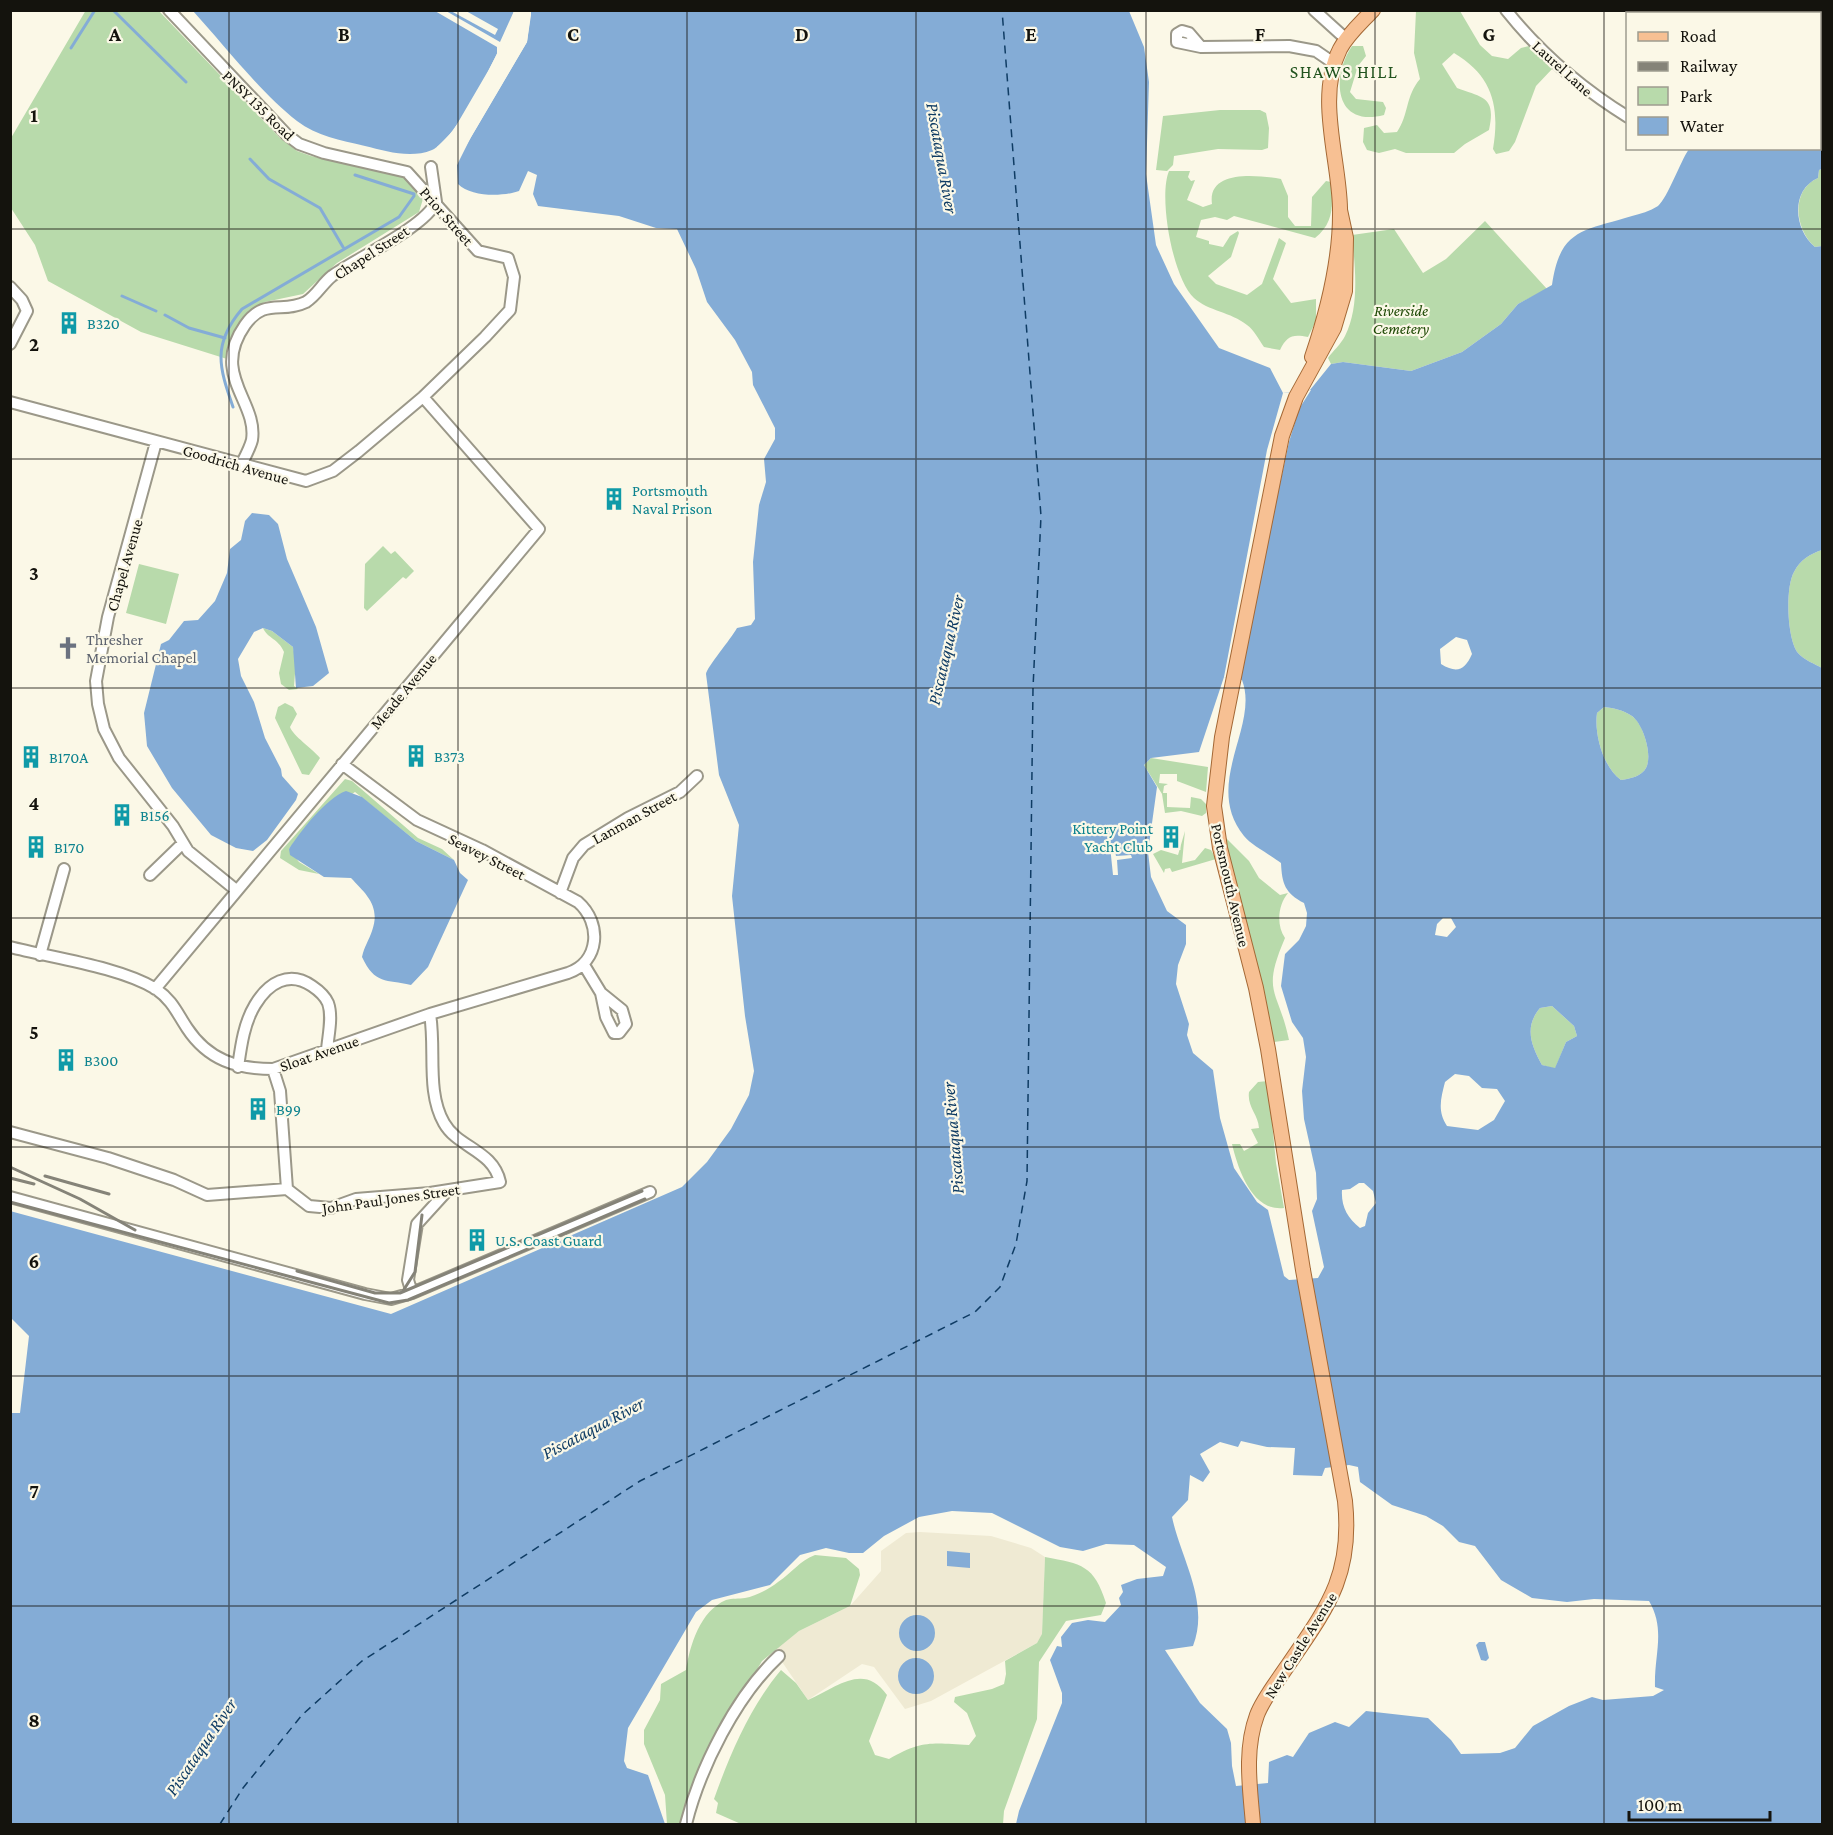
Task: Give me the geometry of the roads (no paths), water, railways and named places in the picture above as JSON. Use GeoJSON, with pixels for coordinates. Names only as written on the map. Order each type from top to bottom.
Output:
{"type":"FeatureCollection","features":[{"type":"Feature","properties":{"kind":"main road","name":"Portsmouth Avenue"},"geometry":{"type":"LineString","coordinates":[[1319,1360],[1268,1049],[1256,988],[1220,848],[1214,798],[1222,737],[1274,468],[1287,420],[1305,379],[1328,306],[1337,254],[1340,210],[1330,106],[1335,64],[1346,39],[1373,10]]}},
{"type":"Feature","properties":{"kind":"main road","name":"New Castle Avenue"},"geometry":{"type":"LineString","coordinates":[[1252,1824],[1249,1780],[1252,1732],[1258,1713],[1327,1607],[1342,1569],[1347,1528],[1340,1473],[1319,1360]]}},
{"type":"Feature","properties":{"kind":"street","name":"PNSY 135 Road"},"geometry":{"type":"LineString","coordinates":[[169,10],[267,117],[299,144],[324,153],[407,172]]}},
{"type":"Feature","properties":{"kind":"street"},"geometry":{"type":"LineString","coordinates":[[1314,10],[1346,39]]}},
{"type":"Feature","properties":{"kind":"street","name":"Laurel Lane"},"geometry":{"type":"LineString","coordinates":[[1506,10],[1557,67],[1588,92],[1626,116]]}},
{"type":"Feature","properties":{"kind":"street"},"geometry":{"type":"LineString","coordinates":[[1201,47],[1289,46],[1316,51],[1335,64]]}},
{"type":"Feature","properties":{"kind":"street"},"geometry":{"type":"LineString","coordinates":[[431,167],[436,202]]}},
{"type":"Feature","properties":{"kind":"street","name":"Prior Street"},"geometry":{"type":"LineString","coordinates":[[407,172],[478,251],[503,255],[511,262],[514,277],[510,310]]}},
{"type":"Feature","properties":{"kind":"street","name":"Chapel Street"},"geometry":{"type":"LineString","coordinates":[[242,465],[252,435],[232,366],[236,343],[243,327],[262,309],[294,306],[307,301],[331,277],[425,218],[436,202]]}},
{"type":"Feature","properties":{"kind":"street"},"geometry":{"type":"LineString","coordinates":[[10,287],[22,300],[27,311],[10,344]]}},
{"type":"Feature","properties":{"kind":"street","name":"Goodrich Avenue"},"geometry":{"type":"LineString","coordinates":[[10,402],[296,481],[322,477],[359,451],[423,397],[510,310]]}},
{"type":"Feature","properties":{"kind":"street","name":"Meade Avenue"},"geometry":{"type":"LineString","coordinates":[[155,989],[539,529],[423,397]]}},
{"type":"Feature","properties":{"kind":"street","name":"Chapel Avenue"},"geometry":{"type":"LineString","coordinates":[[156,442],[113,599],[96,681],[101,718],[114,750],[173,826],[196,860],[236,890]]}},
{"type":"Feature","properties":{"kind":"street","name":"Seavey Street"},"geometry":{"type":"LineString","coordinates":[[342,764],[417,820],[482,850],[584,907],[592,921],[594,944],[584,964]]}},
{"type":"Feature","properties":{"kind":"street","name":"Lanman Street"},"geometry":{"type":"LineString","coordinates":[[560,893],[573,858],[584,845],[628,818],[680,792],[697,776]]}},
{"type":"Feature","properties":{"kind":"street"},"geometry":{"type":"LineString","coordinates":[[150,875],[183,843]]}},
{"type":"Feature","properties":{"kind":"street"},"geometry":{"type":"LineString","coordinates":[[40,955],[64,869]]}},
{"type":"Feature","properties":{"kind":"street","name":"Sloat Avenue"},"geometry":{"type":"LineString","coordinates":[[10,947],[112,972],[155,989],[174,1005],[186,1027],[201,1045],[222,1062],[237,1067],[273,1070],[430,1014],[568,973],[584,964]]}},
{"type":"Feature","properties":{"kind":"street"},"geometry":{"type":"LineString","coordinates":[[584,964],[601,993]]}},
{"type":"Feature","properties":{"kind":"street"},"geometry":{"type":"LineString","coordinates":[[237,1067],[246,1025],[256,1003],[275,983],[287,978],[310,984],[327,1001],[329,1014],[327,1050]]}},
{"type":"Feature","properties":{"kind":"street","name":"John Paul Jones Street"},"geometry":{"type":"LineString","coordinates":[[287,1190],[309,1206],[331,1209],[356,1199],[447,1191],[500,1182],[493,1164],[451,1131],[440,1113],[434,1086],[430,1014]]}},
{"type":"Feature","properties":{"kind":"street"},"geometry":{"type":"LineString","coordinates":[[10,1132],[139,1167],[207,1195],[287,1190],[280,1091],[273,1070]]}},
{"type":"Feature","properties":{"kind":"street"},"geometry":{"type":"LineString","coordinates":[[412,1293],[408,1280],[417,1224],[447,1191]]}},
{"type":"Feature","properties":{"kind":"street"},"geometry":{"type":"LineString","coordinates":[[10,1197],[365,1294],[391,1299],[412,1293],[650,1192]]}},
{"type":"Feature","properties":{"kind":"street"},"geometry":{"type":"LineString","coordinates":[[686,1824],[721,1738],[756,1679],[779,1656]]}},
{"type":"Feature","properties":{"kind":"water"},"geometry":{"type":"Polygon","coordinates":[[[193,11],[514,11],[492,65],[455,127],[443,142],[432,150],[407,154],[390,152],[321,134],[297,121],[270,97],[193,11]]]}},
{"type":"Feature","properties":{"kind":"water","name":"Piscataqua River"},"geometry":{"type":"Polygon","coordinates":[[[531,11],[1129,11],[1144,47],[1149,82],[1146,174],[1156,245],[1174,284],[1219,348],[1270,368],[1283,393],[1310,390],[1331,364],[1343,362],[1411,371],[1462,352],[1501,324],[1518,304],[1552,285],[1561,252],[1577,235],[1588,229],[1658,206],[1688,150],[1821,150],[1821,12],[1741,11],[1822,11],[1822,169],[1819,170],[1818,178],[1803,191],[1798,211],[1799,221],[1808,240],[1815,247],[1822,246],[1822,550],[1813,553],[1796,568],[1789,589],[1788,613],[1791,637],[1798,653],[1822,668],[1822,1824],[1016,1824],[1019,1811],[1062,1703],[1062,1693],[1050,1660],[1057,1646],[1062,1647],[1061,1637],[1072,1623],[1088,1620],[1105,1622],[1121,1605],[1119,1598],[1123,1592],[1121,1585],[1137,1579],[1163,1576],[1166,1567],[1134,1545],[1106,1544],[1083,1551],[1060,1547],[992,1513],[952,1511],[919,1517],[884,1536],[863,1553],[849,1553],[826,1548],[800,1555],[770,1585],[712,1600],[696,1612],[628,1728],[624,1761],[627,1768],[648,1775],[665,1824],[11,1824],[10,1413],[20,1413],[29,1336],[11,1318],[10,1211],[391,1314],[682,1187],[707,1162],[731,1129],[749,1095],[754,1071],[745,1016],[732,896],[739,825],[719,775],[706,674],[737,628],[751,625],[755,619],[753,562],[759,505],[766,482],[764,459],[775,439],[775,428],[753,385],[752,372],[735,340],[707,302],[696,269],[677,229],[656,228],[619,216],[538,206],[533,194],[537,175],[528,171],[519,191],[496,195],[479,194],[458,184],[457,165],[460,156],[527,42],[531,11]],[[1456,637],[1440,649],[1441,664],[1452,669],[1463,667],[1472,654],[1467,640],[1456,637]],[[1224,677],[1199,752],[1151,758],[1144,765],[1157,787],[1148,852],[1151,877],[1167,911],[1186,925],[1186,944],[1178,965],[1176,984],[1189,1024],[1187,1035],[1193,1053],[1213,1070],[1220,1118],[1234,1168],[1257,1202],[1268,1210],[1284,1276],[1289,1280],[1318,1278],[1324,1267],[1312,1211],[1317,1199],[1316,1173],[1304,1119],[1302,1091],[1306,1057],[1303,1038],[1292,1022],[1281,986],[1285,954],[1299,940],[1306,926],[1307,913],[1304,903],[1286,887],[1282,877],[1281,863],[1247,839],[1233,816],[1228,796],[1234,756],[1244,716],[1246,698],[1242,680],[1224,677]],[[1604,707],[1597,713],[1596,721],[1601,750],[1609,767],[1621,780],[1642,773],[1648,762],[1648,748],[1636,720],[1622,711],[1604,707]],[[1443,918],[1437,924],[1435,935],[1447,937],[1456,927],[1451,918],[1443,918]],[[1552,1006],[1540,1008],[1532,1022],[1532,1043],[1542,1065],[1555,1068],[1566,1042],[1577,1036],[1574,1026],[1552,1006]],[[1455,1074],[1445,1082],[1441,1110],[1447,1126],[1478,1130],[1494,1120],[1505,1101],[1497,1089],[1482,1088],[1469,1076],[1455,1074]],[[1359,1183],[1350,1189],[1342,1190],[1344,1206],[1348,1216],[1360,1228],[1365,1226],[1368,1213],[1376,1203],[1373,1191],[1364,1183],[1359,1183]],[[1241,1441],[1238,1447],[1220,1442],[1200,1454],[1210,1472],[1203,1482],[1190,1475],[1188,1500],[1172,1517],[1192,1581],[1198,1613],[1193,1646],[1165,1650],[1200,1703],[1227,1729],[1236,1786],[1268,1783],[1269,1762],[1287,1755],[1293,1757],[1309,1733],[1335,1722],[1349,1727],[1366,1711],[1428,1718],[1451,1740],[1461,1754],[1500,1753],[1515,1748],[1533,1726],[1569,1706],[1592,1697],[1603,1700],[1653,1696],[1664,1690],[1655,1687],[1658,1632],[1657,1622],[1649,1601],[1594,1599],[1567,1602],[1532,1598],[1501,1580],[1475,1546],[1459,1542],[1443,1526],[1426,1516],[1392,1505],[1360,1482],[1358,1467],[1349,1465],[1325,1468],[1322,1476],[1293,1475],[1295,1448],[1267,1447],[1241,1441]]]}},
{"type":"Feature","properties":{"kind":"water"},"geometry":{"type":"Polygon","coordinates":[[[252,513],[269,515],[278,524],[287,559],[316,627],[329,673],[313,686],[296,688],[293,647],[272,631],[263,628],[254,632],[238,659],[241,676],[254,702],[265,738],[281,769],[282,776],[298,794],[267,840],[253,851],[236,848],[211,835],[172,788],[147,746],[144,713],[161,644],[169,640],[184,621],[198,620],[215,601],[227,573],[230,549],[241,540],[245,521],[252,513]]]}},
{"type":"Feature","properties":{"kind":"water"},"geometry":{"type":"Polygon","coordinates":[[[346,791],[362,797],[416,841],[454,860],[460,873],[468,880],[428,967],[411,985],[377,977],[367,966],[362,957],[372,931],[375,914],[370,901],[351,878],[324,877],[290,855],[289,849],[314,816],[330,801],[346,791]]]}},
{"type":"Feature","properties":{"kind":"water"},"geometry":{"type":"Polygon","coordinates":[[[947,1551],[970,1553],[970,1568],[947,1566],[947,1551]]]}},
{"type":"Feature","properties":{"kind":"water"},"geometry":{"type":"Polygon","coordinates":[[[917,1615],[930,1620],[935,1633],[930,1646],[917,1651],[904,1646],[899,1633],[904,1620],[917,1615]]]}},
{"type":"Feature","properties":{"kind":"water"},"geometry":{"type":"Polygon","coordinates":[[[1479,1642],[1485,1642],[1489,1658],[1486,1661],[1481,1660],[1476,1645],[1479,1642]]]}},
{"type":"Feature","properties":{"kind":"water"},"geometry":{"type":"Polygon","coordinates":[[[916,1658],[929,1663],[934,1676],[929,1689],[916,1694],[903,1689],[898,1676],[903,1663],[916,1658]]]}},
{"type":"Feature","properties":{"kind":"waterway"},"geometry":{"type":"LineString","coordinates":[[71,48],[95,10]]}},
{"type":"Feature","properties":{"kind":"waterway"},"geometry":{"type":"LineString","coordinates":[[113,10],[186,82]]}},
{"type":"Feature","properties":{"kind":"waterway"},"geometry":{"type":"LineString","coordinates":[[250,159],[269,179],[320,208],[343,247]]}},
{"type":"Feature","properties":{"kind":"waterway"},"geometry":{"type":"LineString","coordinates":[[233,407],[224,380],[222,345],[232,322],[242,309],[399,217],[414,196],[414,194],[355,175]]}},
{"type":"Feature","properties":{"kind":"waterway"},"geometry":{"type":"LineString","coordinates":[[122,296],[156,311]]}},
{"type":"Feature","properties":{"kind":"waterway"},"geometry":{"type":"LineString","coordinates":[[165,315],[189,328],[225,338]]}},
{"type":"Feature","properties":{"kind":"railway"},"geometry":{"type":"LineString","coordinates":[[10,1167],[80,1199],[135,1230]]}},
{"type":"Feature","properties":{"kind":"railway"},"geometry":{"type":"LineString","coordinates":[[45,1176],[109,1194]]}},
{"type":"Feature","properties":{"kind":"railway"},"geometry":{"type":"LineString","coordinates":[[10,1178],[34,1184]]}},
{"type":"Feature","properties":{"kind":"railway"},"geometry":{"type":"LineString","coordinates":[[297,1271],[375,1293],[400,1293],[642,1191]]}},
{"type":"Feature","properties":{"kind":"railway"},"geometry":{"type":"LineString","coordinates":[[10,1202],[389,1303],[408,1300],[645,1199]]}},
{"type":"Feature","properties":{"kind":"railway"},"geometry":{"type":"LineString","coordinates":[[403,1291],[415,1272],[422,1215]]}},
{"type":"Feature","properties":{"kind":"place","name":"B320"},"geometry":{"type":"Point","coordinates":[69,323]}},
{"type":"Feature","properties":{"kind":"place","name":"Portsmouth Naval Prison"},"geometry":{"type":"Point","coordinates":[614,499]}},
{"type":"Feature","properties":{"kind":"place","name":"Thresher Memorial Chapel"},"geometry":{"type":"Point","coordinates":[68,648]}},
{"type":"Feature","properties":{"kind":"place","name":"B373"},"geometry":{"type":"Point","coordinates":[416,756]}},
{"type":"Feature","properties":{"kind":"place","name":"B170A"},"geometry":{"type":"Point","coordinates":[31,757]}},
{"type":"Feature","properties":{"kind":"place","name":"B156"},"geometry":{"type":"Point","coordinates":[122,815]}},
{"type":"Feature","properties":{"kind":"place","name":"Kittery Point Yacht Club"},"geometry":{"type":"Point","coordinates":[1171,837]}},
{"type":"Feature","properties":{"kind":"place","name":"B170"},"geometry":{"type":"Point","coordinates":[36,847]}},
{"type":"Feature","properties":{"kind":"place","name":"B300"},"geometry":{"type":"Point","coordinates":[66,1060]}},
{"type":"Feature","properties":{"kind":"place","name":"B99"},"geometry":{"type":"Point","coordinates":[258,1109]}},
{"type":"Feature","properties":{"kind":"place","name":"U.S. Coast Guard"},"geometry":{"type":"Point","coordinates":[477,1240]}},
{"type":"Feature","properties":{"kind":"district","name":"SHAWS HILL"},"geometry":{"type":"Point","coordinates":[1344,72]}},
{"type":"Feature","properties":{"kind":"park label","name":"Riverside Cemetery"},"geometry":{"type":"Point","coordinates":[1401,319]}}]}
